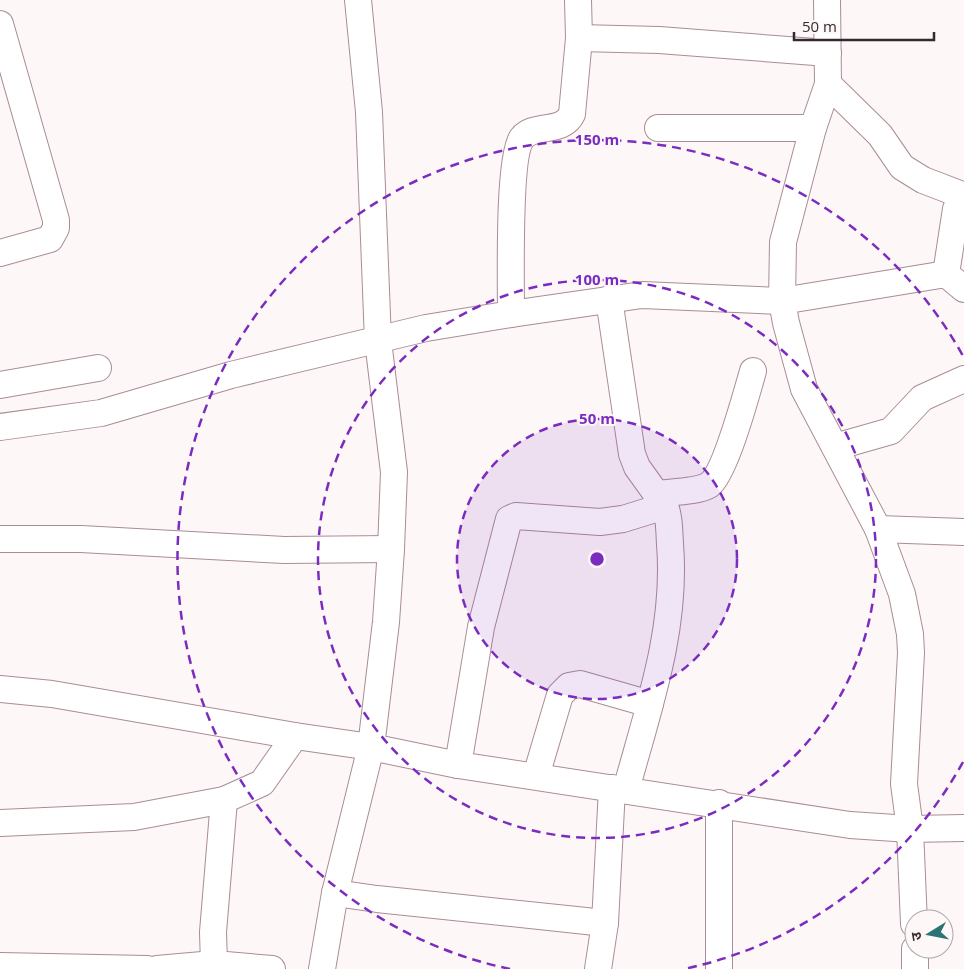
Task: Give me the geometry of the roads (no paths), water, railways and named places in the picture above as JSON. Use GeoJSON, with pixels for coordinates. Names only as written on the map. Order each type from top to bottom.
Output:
{"type":"FeatureCollection","features":[{"type":"Feature","properties":{"kind":"street"},"geometry":{"type":"LineString","coordinates":[[322,969],[335,892],[371,747],[386,622],[392,549],[394,472],[378,341],[369,112],[358,0]]}},
{"type":"Feature","properties":{"kind":"street"},"geometry":{"type":"LineString","coordinates":[[511,314],[511,231],[516,154],[522,139],[527,133],[561,125],[570,119],[578,38],[578,0]]}},
{"type":"Feature","properties":{"kind":"street"},"geometry":{"type":"LineString","coordinates":[[827,0],[828,84],[783,242],[782,301],[804,389],[878,529],[902,594],[910,634],[911,653],[904,784],[910,829],[913,909]]}},
{"type":"Feature","properties":{"kind":"street"},"geometry":{"type":"LineString","coordinates":[[0,24],[56,220],[56,228],[50,238],[0,254]]}},
{"type":"Feature","properties":{"kind":"street"},"geometry":{"type":"LineString","coordinates":[[578,38],[659,40],[828,53]]}},
{"type":"Feature","properties":{"kind":"street"},"geometry":{"type":"LineString","coordinates":[[0,427],[101,413],[231,375],[426,328],[609,299],[642,295],[782,301],[955,282],[956,209],[963,194],[923,180],[902,167],[880,135],[828,84]]}},
{"type":"Feature","properties":{"kind":"street"},"geometry":{"type":"LineString","coordinates":[[658,128],[814,128]]}},
{"type":"Feature","properties":{"kind":"street"},"geometry":{"type":"LineString","coordinates":[[598,969],[605,923],[619,789],[650,704],[666,645],[671,607],[672,559],[661,500],[637,467],[632,454],[609,299]]}},
{"type":"Feature","properties":{"kind":"street"},"geometry":{"type":"LineString","coordinates":[[0,385],[98,368]]}},
{"type":"Feature","properties":{"kind":"street"},"geometry":{"type":"LineString","coordinates":[[458,765],[481,627],[507,521],[516,516],[600,522],[623,519],[661,500],[702,488],[713,481],[734,436],[753,371]]}},
{"type":"Feature","properties":{"kind":"street"},"geometry":{"type":"LineString","coordinates":[[835,447],[891,431],[922,398],[964,379]]}},
{"type":"Feature","properties":{"kind":"street"},"geometry":{"type":"LineString","coordinates":[[878,529],[964,532]]}},
{"type":"Feature","properties":{"kind":"street"},"geometry":{"type":"LineString","coordinates":[[0,539],[81,539],[284,550],[392,549]]}},
{"type":"Feature","properties":{"kind":"street"},"geometry":{"type":"LineString","coordinates":[[536,776],[560,695],[565,688],[580,684],[650,704]]}},
{"type":"Feature","properties":{"kind":"street"},"geometry":{"type":"LineString","coordinates":[[0,689],[52,694],[295,736],[371,747],[458,765],[719,803],[850,825],[910,829],[964,828]]}},
{"type":"Feature","properties":{"kind":"street"},"geometry":{"type":"LineString","coordinates":[[0,823],[134,817],[224,800],[262,784],[295,736]]}},
{"type":"Feature","properties":{"kind":"street"},"geometry":{"type":"LineString","coordinates":[[214,964],[213,932],[224,800]]}},
{"type":"Feature","properties":{"kind":"street"},"geometry":{"type":"LineString","coordinates":[[719,803],[719,969]]}},
{"type":"Feature","properties":{"kind":"street"},"geometry":{"type":"LineString","coordinates":[[335,892],[377,899],[605,923]]}},
{"type":"Feature","properties":{"kind":"street"},"geometry":{"type":"LineString","coordinates":[[158,969],[214,964],[272,969]]}},
{"type":"Feature","properties":{"kind":"street"},"geometry":{"type":"LineString","coordinates":[[0,966],[147,969]]}}]}
